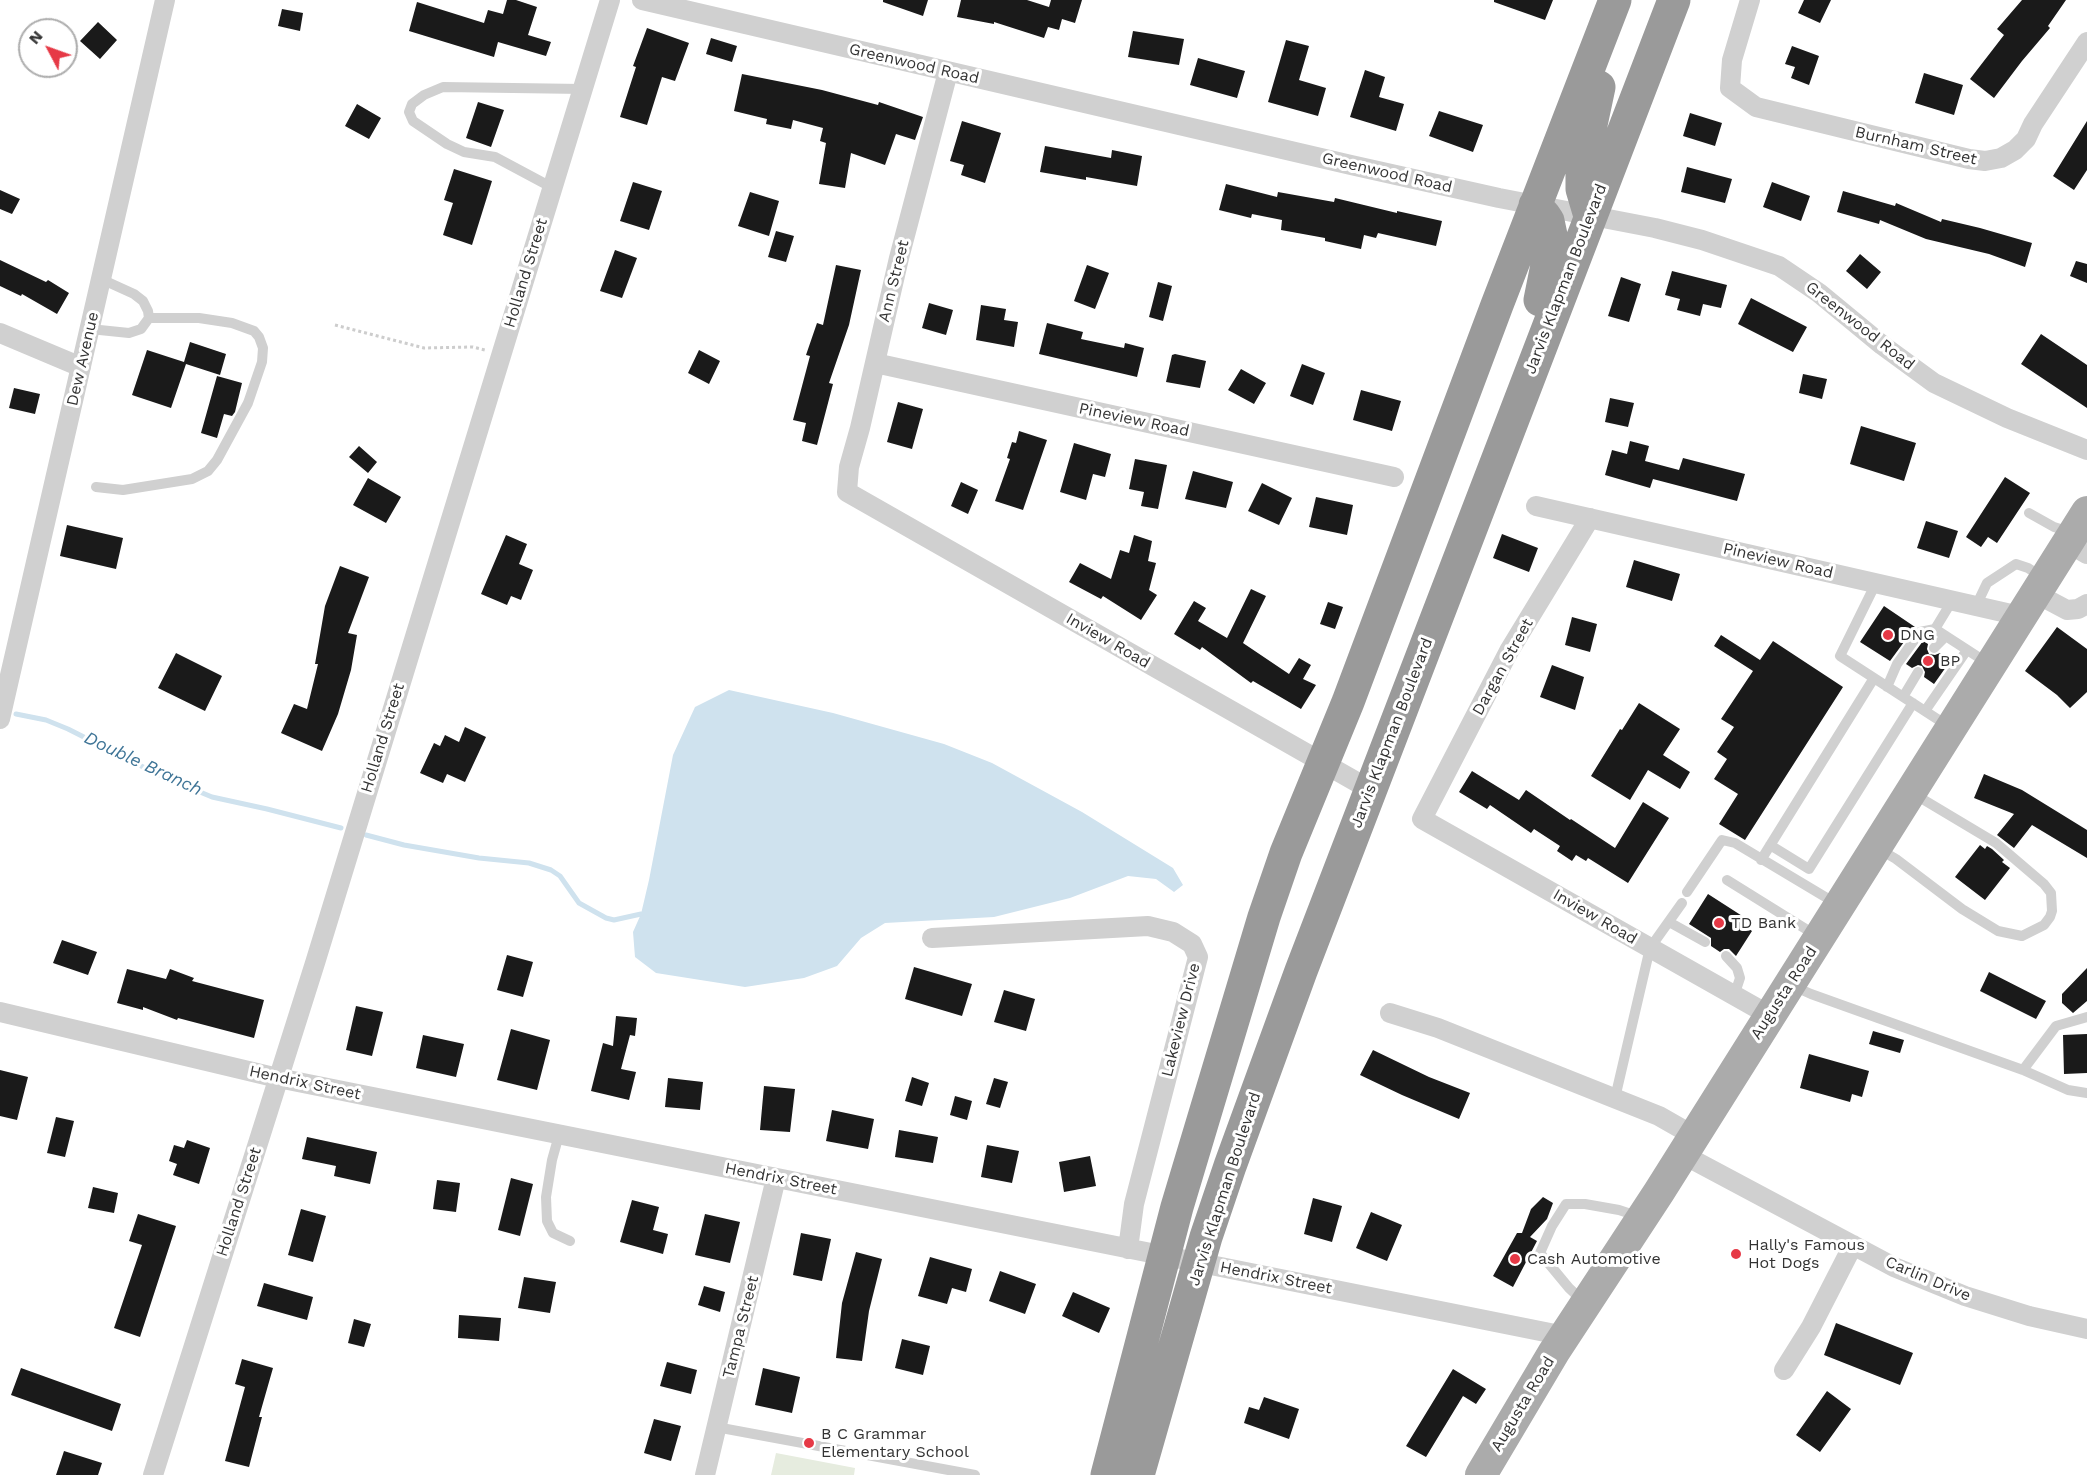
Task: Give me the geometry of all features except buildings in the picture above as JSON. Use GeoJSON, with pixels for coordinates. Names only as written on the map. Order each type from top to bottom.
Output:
{"type":"FeatureCollection","features":[{"type":"Feature","properties":{"kind":"highway"},"geometry":{"type":"LineString","coordinates":[[1107,1475],[1209,1094],[1286,853],[1324,763],[1535,205],[1617,0]]}},
{"type":"Feature","properties":{"kind":"highway"},"geometry":{"type":"LineString","coordinates":[[1590,216],[1581,180],[1584,152],[1617,0]]}},
{"type":"Feature","properties":{"kind":"highway","name":"Jarvis Klapman Boulevard"},"geometry":{"type":"LineString","coordinates":[[1138,1475],[1199,1263],[1230,1166],[1370,789],[1674,0]]}},
{"type":"Feature","properties":{"kind":"highway"},"geometry":{"type":"LineString","coordinates":[[1509,427],[1545,280],[1552,240],[1548,221],[1535,205]]}},
{"type":"Feature","properties":{"kind":"main road","name":"Augusta Road"},"geometry":{"type":"LineString","coordinates":[[1481,1475],[1565,1336],[1643,1218],[1951,728],[1978,657],[2034,596],[2079,536]]}},
{"type":"Feature","properties":{"kind":"street","name":"Dew Avenue"},"geometry":{"type":"LineString","coordinates":[[0,719],[165,0]]}},
{"type":"Feature","properties":{"kind":"street","name":"Holland Street"},"geometry":{"type":"LineString","coordinates":[[153,1475],[278,1078],[610,0]]}},
{"type":"Feature","properties":{"kind":"street","name":"Greenwood Road"},"geometry":{"type":"LineString","coordinates":[[642,0],[1351,165],[1535,205],[1655,228],[1702,240],[1779,266],[1819,293],[1882,345],[1934,383],[2007,418],[2087,450]]}},
{"type":"Feature","properties":{"kind":"street","name":"Burnham Street"},"geometry":{"type":"LineString","coordinates":[[1750,0],[1732,60],[1730,87],[1756,107],[1985,161],[2001,158],[2015,150],[2026,139],[2033,124],[2087,42]]}},
{"type":"Feature","properties":{"kind":"street","name":"Ann Street"},"geometry":{"type":"LineString","coordinates":[[847,492],[849,467],[899,258],[948,72]]}},
{"type":"Feature","properties":{"kind":"street"},"geometry":{"type":"LineString","coordinates":[[0,333],[81,367]]}},
{"type":"Feature","properties":{"kind":"street","name":"Pineview Road"},"geometry":{"type":"LineString","coordinates":[[875,363],[1394,477]]}},
{"type":"Feature","properties":{"kind":"street","name":"Inview Road"},"geometry":{"type":"LineString","coordinates":[[847,492],[1370,789]]}},
{"type":"Feature","properties":{"kind":"street","name":"Pineview Road"},"geometry":{"type":"LineString","coordinates":[[1536,506],[1976,606],[2034,596],[2067,610],[2078,609],[2087,604]]}},
{"type":"Feature","properties":{"kind":"street","name":"Dargan Street"},"geometry":{"type":"LineString","coordinates":[[1422,819],[1509,651],[1590,518]]}},
{"type":"Feature","properties":{"kind":"street","name":"Inview Road"},"geometry":{"type":"LineString","coordinates":[[1422,819],[1769,1015]]}},
{"type":"Feature","properties":{"kind":"street","name":"Lakeview Drive"},"geometry":{"type":"LineString","coordinates":[[932,938],[1148,926],[1173,932],[1192,944],[1198,957],[1134,1204],[1128,1248]]}},
{"type":"Feature","properties":{"kind":"street","name":"Hendrix Street"},"geometry":{"type":"LineString","coordinates":[[0,1012],[278,1078],[1565,1336]]}},
{"type":"Feature","properties":{"kind":"street"},"geometry":{"type":"LineString","coordinates":[[1390,1013],[1438,1028],[1659,1116],[1688,1145]]}},
{"type":"Feature","properties":{"kind":"street","name":"Carlin Drive"},"geometry":{"type":"LineString","coordinates":[[1688,1145],[1853,1245],[1894,1267],[1965,1296],[2029,1316],[2087,1329]]}},
{"type":"Feature","properties":{"kind":"street","name":"Tampa Street"},"geometry":{"type":"LineString","coordinates":[[707,1475],[716,1427],[776,1178]]}},
{"type":"Feature","properties":{"kind":"street"},"geometry":{"type":"LineString","coordinates":[[1784,1370],[1812,1327],[1853,1245]]}},
{"type":"Feature","properties":{"kind":"lane"},"geometry":{"type":"LineString","coordinates":[[552,188],[495,158],[464,152],[447,144],[413,121],[409,112],[412,104],[443,87],[583,89]]}},
{"type":"Feature","properties":{"kind":"lane"},"geometry":{"type":"LineString","coordinates":[[101,279],[134,294],[146,306],[149,318]]}},
{"type":"Feature","properties":{"kind":"lane"},"geometry":{"type":"LineString","coordinates":[[90,329],[129,333],[141,329],[149,318]]}},
{"type":"Feature","properties":{"kind":"lane"},"geometry":{"type":"LineString","coordinates":[[96,487],[123,490],[192,479],[208,471],[217,460],[248,403],[262,362],[263,348],[254,331],[232,323],[199,318],[149,318]]}},
{"type":"Feature","properties":{"kind":"lane"},"geometry":{"type":"LineString","coordinates":[[2030,513],[2054,527],[2079,536]]}},
{"type":"Feature","properties":{"kind":"lane"},"geometry":{"type":"LineString","coordinates":[[1976,606],[1987,583],[2016,564],[2028,568],[2034,596]]}},
{"type":"Feature","properties":{"kind":"lane"},"geometry":{"type":"LineString","coordinates":[[1876,583],[1840,657],[1951,728]]}},
{"type":"Feature","properties":{"kind":"lane"},"geometry":{"type":"LineString","coordinates":[[1935,629],[1952,601]]}},
{"type":"Feature","properties":{"kind":"lane"},"geometry":{"type":"LineString","coordinates":[[1887,687],[1897,664],[1920,632],[1935,629],[1978,657],[1925,711]]}},
{"type":"Feature","properties":{"kind":"lane"},"geometry":{"type":"LineString","coordinates":[[1934,648],[1946,636]]}},
{"type":"Feature","properties":{"kind":"lane"},"geometry":{"type":"LineString","coordinates":[[1903,697],[1918,672]]}},
{"type":"Feature","properties":{"kind":"lane"},"geometry":{"type":"LineString","coordinates":[[1761,860],[1874,678]]}},
{"type":"Feature","properties":{"kind":"lane"},"geometry":{"type":"LineString","coordinates":[[1770,845],[1809,869],[1913,703]]}},
{"type":"Feature","properties":{"kind":"lane"},"geometry":{"type":"LineString","coordinates":[[1876,847],[1896,859],[1962,909],[1998,931],[2022,936],[2044,925],[2050,917],[2051,893],[2044,884],[1996,843],[1911,792]]}},
{"type":"Feature","properties":{"kind":"lane"},"geometry":{"type":"LineString","coordinates":[[1687,892],[1722,840],[1735,843],[1840,906]]}},
{"type":"Feature","properties":{"kind":"lane"},"geometry":{"type":"LineString","coordinates":[[1727,880],[1820,937]]}},
{"type":"Feature","properties":{"kind":"lane"},"geometry":{"type":"LineString","coordinates":[[1615,1098],[1650,948],[1682,903]]}},
{"type":"Feature","properties":{"kind":"lane"},"geometry":{"type":"LineString","coordinates":[[1669,922],[1705,942]]}},
{"type":"Feature","properties":{"kind":"lane"},"geometry":{"type":"LineString","coordinates":[[1726,956],[1737,968],[1740,978],[1734,996]]}},
{"type":"Feature","properties":{"kind":"lane"},"geometry":{"type":"LineString","coordinates":[[1790,985],[2023,1070],[2068,1090],[2087,1093]]}},
{"type":"Feature","properties":{"kind":"lane"},"geometry":{"type":"LineString","coordinates":[[2023,1070],[2056,1026],[2087,1017]]}},
{"type":"Feature","properties":{"kind":"lane"},"geometry":{"type":"LineString","coordinates":[[559,1134],[546,1197],[547,1221],[554,1233],[570,1241]]}},
{"type":"Feature","properties":{"kind":"lane"},"geometry":{"type":"LineString","coordinates":[[1586,1305],[1540,1253],[1552,1226],[1566,1204],[1619,1210],[1643,1218]]}},
{"type":"Feature","properties":{"kind":"lane"},"geometry":{"type":"LineString","coordinates":[[716,1427],[975,1475]]}},
{"type":"Feature","properties":{"kind":"path"},"geometry":{"type":"LineString","coordinates":[[335,325],[424,348],[473,347],[502,354]]}},
{"type":"Feature","properties":{"kind":"shaded area"},"geometry":{"type":"Polygon","coordinates":[[[776,1453],[855,1468],[854,1475],[771,1475],[776,1453]]]}},
{"type":"Feature","properties":{"kind":"water"},"geometry":{"type":"Polygon","coordinates":[[[729,690],[833,713],[944,744],[992,763],[1082,812],[1173,868],[1183,885],[1174,892],[1156,879],[1128,876],[1070,898],[994,917],[885,923],[861,938],[837,966],[804,978],[745,987],[656,973],[635,957],[633,932],[641,914],[649,880],[673,755],[695,707],[729,690]]]}},
{"type":"Feature","properties":{"kind":"waterway","name":"Double Branch"},"geometry":{"type":"LineString","coordinates":[[16,714],[46,720],[68,729],[157,774],[212,797],[341,828]]}},
{"type":"Feature","properties":{"kind":"waterway","name":"Double Branch"},"geometry":{"type":"LineString","coordinates":[[366,835],[404,845],[479,858],[529,863],[551,870],[560,876],[579,903],[606,918],[614,920],[641,914]]}},
{"type":"Feature","properties":{"kind":"place","name":"DNG"},"geometry":{"type":"Point","coordinates":[1888,635]}},
{"type":"Feature","properties":{"kind":"place","name":"BP"},"geometry":{"type":"Point","coordinates":[1928,661]}},
{"type":"Feature","properties":{"kind":"place","name":"TD Bank"},"geometry":{"type":"Point","coordinates":[1719,923]}},
{"type":"Feature","properties":{"kind":"place","name":"Hally's Famous Hot Dogs"},"geometry":{"type":"Point","coordinates":[1736,1254]}},
{"type":"Feature","properties":{"kind":"place","name":"Cash Automotive"},"geometry":{"type":"Point","coordinates":[1515,1259]}},
{"type":"Feature","properties":{"kind":"place","name":"B C Grammar Elementary School"},"geometry":{"type":"Point","coordinates":[809,1443]}}]}
